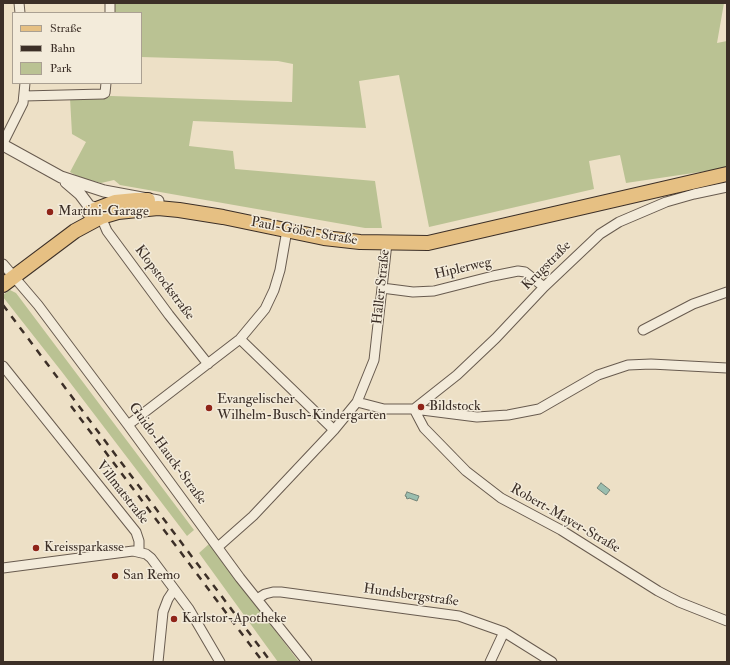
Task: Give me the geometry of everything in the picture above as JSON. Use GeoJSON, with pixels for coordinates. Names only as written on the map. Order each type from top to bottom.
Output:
{"type":"FeatureCollection","features":[{"type":"Feature","properties":{"kind":"main road","name":"Haller Straße"},"geometry":{"type":"LineString","coordinates":[[386,243],[428,243],[727,174]]}},
{"type":"Feature","properties":{"kind":"main road","name":"Paul-Göbel-Straße"},"geometry":{"type":"LineString","coordinates":[[6,274],[75,231],[115,202],[136,200],[158,201],[178,204],[223,217]]}},
{"type":"Feature","properties":{"kind":"main road","name":"Paul-Göbel-Straße"},"geometry":{"type":"LineString","coordinates":[[99,213],[158,208],[178,210],[223,217],[324,238],[386,243]]}},
{"type":"Feature","properties":{"kind":"street"},"geometry":{"type":"LineString","coordinates":[[24,84],[23,103],[3,144],[60,177],[99,213]]}},
{"type":"Feature","properties":{"kind":"street"},"geometry":{"type":"LineString","coordinates":[[24,96],[103,94],[105,93],[106,84]]}},
{"type":"Feature","properties":{"kind":"street"},"geometry":{"type":"LineString","coordinates":[[60,177],[108,192],[158,201]]}},
{"type":"Feature","properties":{"kind":"street"},"geometry":{"type":"LineString","coordinates":[[87,186],[97,197],[99,213]]}},
{"type":"Feature","properties":{"kind":"street","name":"Krugstraße"},"geometry":{"type":"LineString","coordinates":[[414,409],[457,374],[496,338],[544,287],[600,234],[619,222],[666,202],[727,187]]}},
{"type":"Feature","properties":{"kind":"street","name":"Klopstockstraße"},"geometry":{"type":"LineString","coordinates":[[99,213],[111,237],[169,315],[208,364]]}},
{"type":"Feature","properties":{"kind":"street"},"geometry":{"type":"LineString","coordinates":[[128,425],[240,339],[265,309],[274,290],[280,270],[287,230]]}},
{"type":"Feature","properties":{"kind":"street","name":"Haller Straße"},"geometry":{"type":"LineString","coordinates":[[218,547],[253,516],[334,430],[357,402],[374,360],[386,243]]}},
{"type":"Feature","properties":{"kind":"street","name":"Hiplerweg"},"geometry":{"type":"LineString","coordinates":[[382,288],[412,292],[434,291],[518,271],[525,272],[544,287]]}},
{"type":"Feature","properties":{"kind":"street","name":"Guido-Hauck-Straße"},"geometry":{"type":"LineString","coordinates":[[6,274],[38,306],[128,425],[240,578],[307,662]]}},
{"type":"Feature","properties":{"kind":"street"},"geometry":{"type":"LineString","coordinates":[[643,330],[693,304],[727,292]]}},
{"type":"Feature","properties":{"kind":"street"},"geometry":{"type":"LineString","coordinates":[[240,339],[334,430]]}},
{"type":"Feature","properties":{"kind":"street"},"geometry":{"type":"LineString","coordinates":[[357,402],[384,409],[414,409],[477,417],[508,415],[539,409],[598,375],[628,365],[651,364],[727,368]]}},
{"type":"Feature","properties":{"kind":"street","name":"Villmatstraße"},"geometry":{"type":"LineString","coordinates":[[3,366],[136,532],[139,541],[139,552]]}},
{"type":"Feature","properties":{"kind":"street","name":"Robert-Mayer-Straße"},"geometry":{"type":"LineString","coordinates":[[414,409],[424,428],[466,471],[501,498],[561,530],[658,591],[679,602],[727,621]]}},
{"type":"Feature","properties":{"kind":"street"},"geometry":{"type":"LineString","coordinates":[[3,568],[133,551],[146,554],[151,558],[189,609],[220,662]]}},
{"type":"Feature","properties":{"kind":"street"},"geometry":{"type":"LineString","coordinates":[[158,662],[163,612],[168,599],[174,590]]}},
{"type":"Feature","properties":{"kind":"street","name":"Hundsbergstraße"},"geometry":{"type":"LineString","coordinates":[[257,599],[265,594],[281,592],[459,616],[504,632],[552,662]]}},
{"type":"Feature","properties":{"kind":"street"},"geometry":{"type":"LineString","coordinates":[[490,662],[504,632]]}},
{"type":"Feature","properties":{"kind":"green space"},"geometry":{"type":"Polygon","coordinates":[[[114,3],[724,3],[717,43],[727,41],[727,168],[626,183],[620,155],[589,161],[594,189],[429,227],[399,75],[359,81],[366,128],[193,121],[189,146],[233,151],[235,169],[375,181],[382,228],[365,228],[120,185],[114,180],[101,183],[79,177],[70,172],[86,142],[72,134],[70,98],[111,96],[292,102],[293,64],[278,61],[142,57],[142,12],[113,12],[114,3]]]}},
{"type":"Feature","properties":{"kind":"green space"},"geometry":{"type":"Polygon","coordinates":[[[10,290],[16,293],[194,530],[187,536],[3,297],[3,295],[10,290]]]}},
{"type":"Feature","properties":{"kind":"green space"},"geometry":{"type":"Polygon","coordinates":[[[209,544],[299,662],[278,662],[199,553],[209,544]]]}},
{"type":"Feature","properties":{"kind":"shaded area"},"geometry":{"type":"Polygon","coordinates":[[[601,483],[610,490],[606,495],[597,488],[601,483]]]}},
{"type":"Feature","properties":{"kind":"shaded area"},"geometry":{"type":"Polygon","coordinates":[[[407,492],[419,496],[417,501],[406,498],[407,497],[405,496],[407,492]]]}},
{"type":"Feature","properties":{"kind":"railway"},"geometry":{"type":"LineString","coordinates":[[3,305],[271,662]]}},
{"type":"Feature","properties":{"kind":"railway"},"geometry":{"type":"LineString","coordinates":[[71,406],[263,662]]}},
{"type":"Feature","properties":{"kind":"place","name":"Martini-Garage"},"geometry":{"type":"Point","coordinates":[50,212]}},
{"type":"Feature","properties":{"kind":"place","name":"Bildstock"},"geometry":{"type":"Point","coordinates":[421,407]}},
{"type":"Feature","properties":{"kind":"place","name":"Evangelischer Wilhelm-Busch-Kindergarten"},"geometry":{"type":"Point","coordinates":[209,408]}},
{"type":"Feature","properties":{"kind":"place","name":"Kreissparkasse"},"geometry":{"type":"Point","coordinates":[36,548]}},
{"type":"Feature","properties":{"kind":"place","name":"San Remo"},"geometry":{"type":"Point","coordinates":[115,576]}},
{"type":"Feature","properties":{"kind":"place","name":"Karlstor-Apotheke"},"geometry":{"type":"Point","coordinates":[174,619]}}]}
